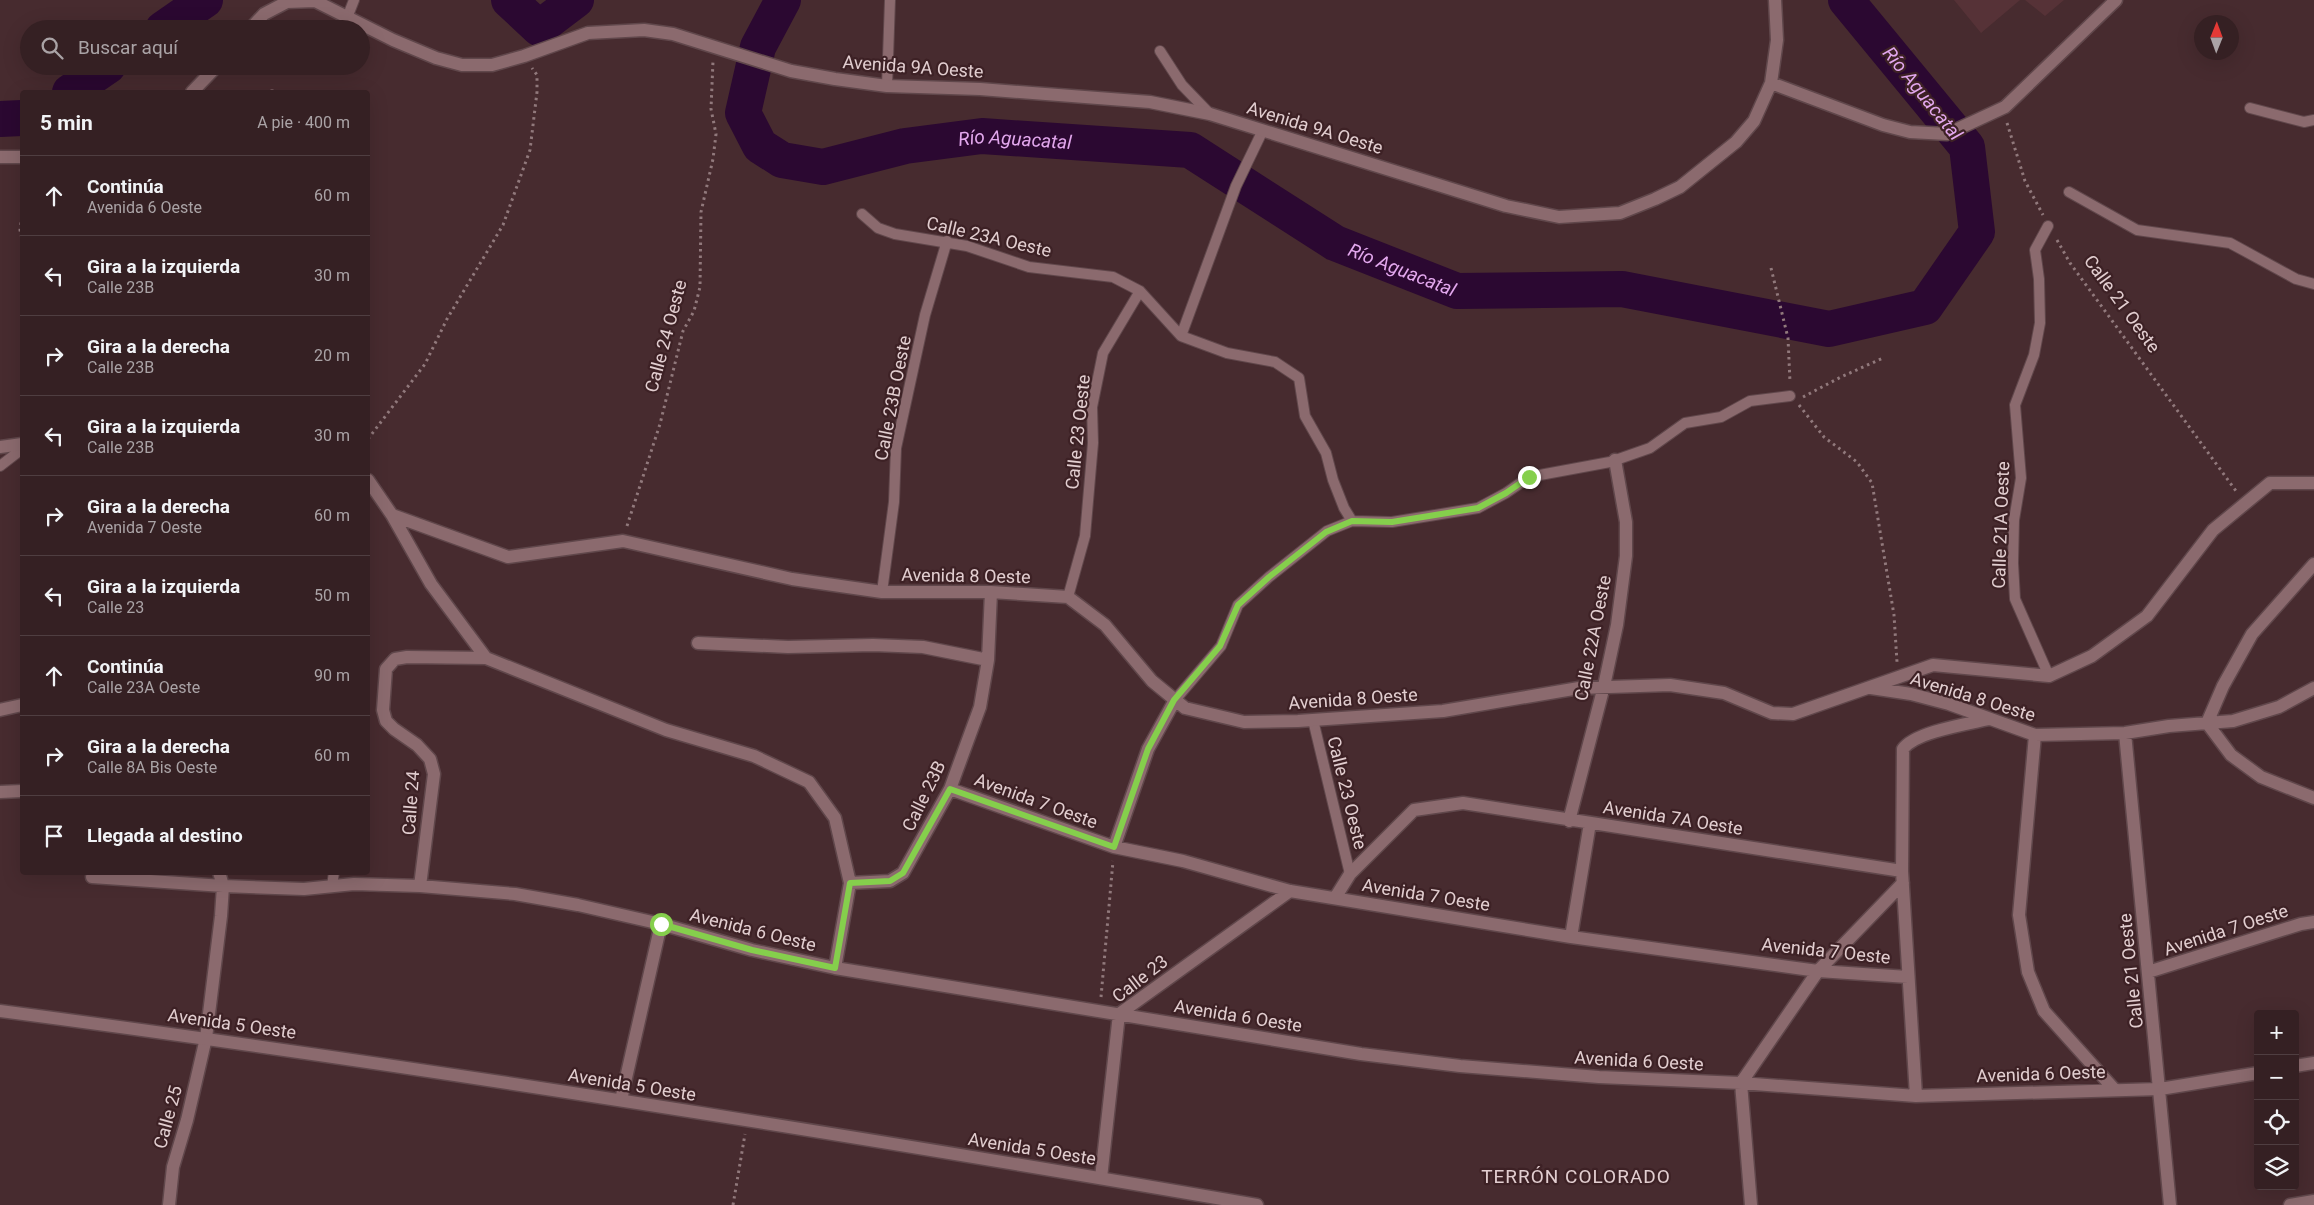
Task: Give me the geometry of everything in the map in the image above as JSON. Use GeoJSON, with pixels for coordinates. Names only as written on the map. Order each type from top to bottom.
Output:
{"type":"FeatureCollection","features":[{"type":"Feature","properties":{"kind":"street","name":"Avenida 9A Oeste"},"geometry":{"type":"LineString","coordinates":[[370,28],[436,58],[462,65],[492,65],[524,56],[588,33],[644,30],[673,34],[791,71],[887,86],[980,89],[1150,102],[1210,114],[1261,134],[1506,206],[1559,217],[1620,213],[1655,199],[1680,186],[1736,142],[1754,121],[1771,83],[1777,40],[1775,0]]}},
{"type":"Feature","properties":{"kind":"street"},"geometry":{"type":"LineString","coordinates":[[1771,83],[1883,125],[1910,132],[1947,134],[2005,107],[2116,0]]}},
{"type":"Feature","properties":{"kind":"street","name":"Avenida 9A Oeste"},"geometry":{"type":"LineString","coordinates":[[258,20],[264,14],[287,2],[316,1],[351,20]]}},
{"type":"Feature","properties":{"kind":"street"},"geometry":{"type":"LineString","coordinates":[[194,90],[208,75]]}},
{"type":"Feature","properties":{"kind":"street"},"geometry":{"type":"LineString","coordinates":[[0,156],[20,157]]}},
{"type":"Feature","properties":{"kind":"street"},"geometry":{"type":"LineString","coordinates":[[0,448],[20,444]]}},
{"type":"Feature","properties":{"kind":"street","name":"Calle 22A Oeste"},"geometry":{"type":"LineString","coordinates":[[1569,820],[1604,686],[1617,625],[1626,556],[1626,522],[1615,460]]}},
{"type":"Feature","properties":{"kind":"street"},"geometry":{"type":"LineString","coordinates":[[370,483],[392,516],[431,584],[486,658],[666,730],[754,756],[809,782],[834,818],[850,883],[835,968]]}},
{"type":"Feature","properties":{"kind":"street"},"geometry":{"type":"LineString","coordinates":[[1868,687],[1933,665],[2049,676],[2092,656],[2147,616],[2213,530],[2270,483],[2314,483]]}},
{"type":"Feature","properties":{"kind":"street","name":"Avenida 8 Oeste"},"geometry":{"type":"LineString","coordinates":[[392,516],[508,557],[623,541],[792,579],[882,592],[990,592],[1068,597],[1105,625],[1152,681],[1185,708],[1244,722],[1313,720],[1443,711],[1579,688],[1670,684],[1724,693],[1772,713],[1793,714],[1868,687],[1930,699],[2035,735],[2125,733],[2169,726],[2233,721],[2278,707],[2314,688]]}},
{"type":"Feature","properties":{"kind":"street"},"geometry":{"type":"LineString","coordinates":[[2314,564],[2252,634],[2223,686],[2207,723],[2231,755],[2261,777],[2314,798]]}},
{"type":"Feature","properties":{"kind":"street","name":"Calle 23B"},"geometry":{"type":"LineString","coordinates":[[850,883],[890,881],[903,873],[950,789],[980,707],[988,660],[990,592]]}},
{"type":"Feature","properties":{"kind":"street"},"geometry":{"type":"LineString","coordinates":[[698,643],[788,647],[873,644],[923,647],[988,660]]}},
{"type":"Feature","properties":{"kind":"street","name":"Calle 24"},"geometry":{"type":"LineString","coordinates":[[420,886],[434,774],[430,759],[417,745],[394,730],[386,721],[383,710],[386,669],[395,659],[407,657],[486,658]]}},
{"type":"Feature","properties":{"kind":"street"},"geometry":{"type":"LineString","coordinates":[[1114,847],[1148,749],[1174,700]]}},
{"type":"Feature","properties":{"kind":"street"},"geometry":{"type":"LineString","coordinates":[[0,710],[20,705]]}},
{"type":"Feature","properties":{"kind":"street"},"geometry":{"type":"LineString","coordinates":[[1916,1096],[1903,877],[1903,749],[1907,743],[1938,731],[1989,719]]}},
{"type":"Feature","properties":{"kind":"street","name":"Calle 21 Oeste"},"geometry":{"type":"LineString","coordinates":[[2125,733],[2170,1205]]}},
{"type":"Feature","properties":{"kind":"street"},"geometry":{"type":"LineString","coordinates":[[2035,735],[2019,915],[2028,972],[2044,1012],[2114,1090]]}},
{"type":"Feature","properties":{"kind":"street","name":"Avenida 7 Oeste"},"geometry":{"type":"LineString","coordinates":[[950,789],[1114,847],[1183,861],[1290,891],[1571,937],[1818,971],[1908,977]]}},
{"type":"Feature","properties":{"kind":"street"},"geometry":{"type":"LineString","coordinates":[[0,792],[20,791]]}},
{"type":"Feature","properties":{"kind":"street","name":"Avenida 7A Oeste"},"geometry":{"type":"LineString","coordinates":[[1335,898],[1350,874],[1414,810],[1439,804],[1463,802],[1590,822],[1903,877]]}},
{"type":"Feature","properties":{"kind":"street"},"geometry":{"type":"LineString","coordinates":[[1571,937],[1590,822]]}},
{"type":"Feature","properties":{"kind":"street"},"geometry":{"type":"LineString","coordinates":[[219,875],[223,886]]}},
{"type":"Feature","properties":{"kind":"street","name":"Avenida 6 Oeste"},"geometry":{"type":"LineString","coordinates":[[92,877],[223,886],[304,889],[354,884],[420,886],[515,894],[578,905],[661,924],[752,950],[835,968],[1361,1054],[1460,1066],[1599,1077],[1741,1083],[1916,1096],[2160,1089],[2254,1074]]}},
{"type":"Feature","properties":{"kind":"street"},"geometry":{"type":"LineString","coordinates":[[1751,1205],[1741,1083],[1818,971],[1903,877]]}},
{"type":"Feature","properties":{"kind":"street","name":"Calle 25"},"geometry":{"type":"LineString","coordinates":[[169,1205],[172,1167],[187,1120],[206,1038],[223,886]]}},
{"type":"Feature","properties":{"kind":"street","name":"Calle 23"},"geometry":{"type":"LineString","coordinates":[[1101,1178],[1119,1014],[1290,891]]}},
{"type":"Feature","properties":{"kind":"street","name":"Avenida 7 Oeste"},"geometry":{"type":"LineString","coordinates":[[2148,972],[2314,922]]}},
{"type":"Feature","properties":{"kind":"street"},"geometry":{"type":"LineString","coordinates":[[621,1100],[661,924]]}},
{"type":"Feature","properties":{"kind":"street","name":"Avenida 5 Oeste"},"geometry":{"type":"LineString","coordinates":[[0,1011],[206,1038],[621,1100],[1257,1205]]}},
{"type":"Feature","properties":{"kind":"street"},"geometry":{"type":"LineString","coordinates":[[2299,1065],[2314,1063]]}},
{"type":"Feature","properties":{"kind":"street"},"geometry":{"type":"LineString","coordinates":[[2290,1205],[2314,1201]]}},
{"type":"Feature","properties":{"kind":"lane"},"geometry":{"type":"LineString","coordinates":[[347,18],[354,0]]}},
{"type":"Feature","properties":{"kind":"lane"},"geometry":{"type":"LineString","coordinates":[[887,86],[890,0]]}},
{"type":"Feature","properties":{"kind":"lane"},"geometry":{"type":"LineString","coordinates":[[1160,51],[1182,85],[1210,114]]}},
{"type":"Feature","properties":{"kind":"lane"},"geometry":{"type":"LineString","coordinates":[[2250,108],[2304,122],[2314,120]]}},
{"type":"Feature","properties":{"kind":"lane"},"geometry":{"type":"LineString","coordinates":[[1180,336],[1236,186],[1261,134]]}},
{"type":"Feature","properties":{"kind":"lane"},"geometry":{"type":"LineString","coordinates":[[2069,192],[2137,230],[2230,243],[2296,279],[2314,284]]}},
{"type":"Feature","properties":{"kind":"lane","name":"Calle 23A Oeste"},"geometry":{"type":"LineString","coordinates":[[862,214],[878,228],[895,234],[947,241],[1029,267],[1113,276],[1140,290]]}},
{"type":"Feature","properties":{"kind":"lane","name":"Calle 21A Oeste"},"geometry":{"type":"LineString","coordinates":[[2048,226],[2035,250],[2039,278],[2040,323],[2036,347],[2016,405],[2021,478],[2014,520],[2013,563],[2015,599],[2049,676]]}},
{"type":"Feature","properties":{"kind":"lane","name":"Calle 23B Oeste"},"geometry":{"type":"LineString","coordinates":[[882,592],[894,502],[896,448],[925,315],[947,241]]}},
{"type":"Feature","properties":{"kind":"lane"},"geometry":{"type":"LineString","coordinates":[[1140,290],[1180,336],[1227,353],[1275,362],[1299,378],[1305,416],[1326,453],[1333,480],[1352,521]]}},
{"type":"Feature","properties":{"kind":"lane","name":"Calle 23 Oeste"},"geometry":{"type":"LineString","coordinates":[[1068,597],[1085,536],[1092,443],[1092,407],[1103,353],[1140,290]]}},
{"type":"Feature","properties":{"kind":"lane"},"geometry":{"type":"LineString","coordinates":[[1174,700],[1220,646],[1238,605],[1269,577],[1326,532],[1352,521],[1392,522],[1478,508],[1506,493],[1529,477],[1615,460],[1650,448],[1684,423],[1721,417],[1750,401],[1790,396]]}},
{"type":"Feature","properties":{"kind":"lane"},"geometry":{"type":"LineString","coordinates":[[0,466],[20,451]]}},
{"type":"Feature","properties":{"kind":"lane","name":"Calle 23 Oeste"},"geometry":{"type":"LineString","coordinates":[[1313,720],[1350,874]]}},
{"type":"Feature","properties":{"kind":"lane"},"geometry":{"type":"LineString","coordinates":[[332,886],[334,875]]}},
{"type":"Feature","properties":{"kind":"path","name":"Calle 24 Oeste"},"geometry":{"type":"LineString","coordinates":[[623,541],[660,424],[683,331],[694,311],[700,287],[701,212],[716,134],[711,109],[714,46]]}},
{"type":"Feature","properties":{"kind":"path"},"geometry":{"type":"LineString","coordinates":[[370,436],[425,364],[447,319],[503,225],[530,150],[535,112],[537,75],[524,56]]}},
{"type":"Feature","properties":{"kind":"path","name":"Calle 21 Oeste"},"geometry":{"type":"LineString","coordinates":[[2005,107],[2006,121],[2025,181],[2070,263],[2245,503]]}},
{"type":"Feature","properties":{"kind":"path"},"geometry":{"type":"LineString","coordinates":[[1771,268],[1788,338],[1790,396]]}},
{"type":"Feature","properties":{"kind":"path"},"geometry":{"type":"LineString","coordinates":[[1884,358],[1841,377],[1796,401],[1824,437],[1857,462],[1872,483],[1894,615],[1898,677]]}},
{"type":"Feature","properties":{"kind":"path","name":"Calle 23"},"geometry":{"type":"LineString","coordinates":[[1100,1010],[1114,847]]}},
{"type":"Feature","properties":{"kind":"path"},"geometry":{"type":"LineString","coordinates":[[733,1205],[747,1121]]}},
{"type":"Feature","properties":{"kind":"shaded area"},"geometry":{"type":"Polygon","coordinates":[[[1954,0],[2020,0],[1981,33],[1954,0]]]}},
{"type":"Feature","properties":{"kind":"shaded area"},"geometry":{"type":"Polygon","coordinates":[[[2025,0],[2064,0],[2045,16],[2025,0]]]}},
{"type":"Feature","properties":{"kind":"waterway","name":"Río Aguacatal"},"geometry":{"type":"LineString","coordinates":[[176,20],[205,0]]}},
{"type":"Feature","properties":{"kind":"waterway","name":"Río Aguacatal"},"geometry":{"type":"LineString","coordinates":[[509,0],[539,28],[576,0]]}},
{"type":"Feature","properties":{"kind":"waterway","name":"Río Aguacatal"},"geometry":{"type":"LineString","coordinates":[[783,0],[758,47],[743,113],[760,146],[782,160],[823,167],[905,146],[982,136],[1190,150],[1335,243],[1457,291],[1622,289],[1829,329],[1925,307],[1977,232],[1967,147],[1846,0]]}},
{"type":"Feature","properties":{"kind":"waterway","name":"Río Aguacatal"},"geometry":{"type":"LineString","coordinates":[[73,90],[95,75]]}},
{"type":"Feature","properties":{"kind":"waterway","name":"Río Aguacatal"},"geometry":{"type":"LineString","coordinates":[[0,119],[20,118]]}},
{"type":"Feature","properties":{"kind":"district","name":"TERRÓN COLORADO"},"geometry":{"type":"Point","coordinates":[1576,1176]}},
{"type":"Feature","properties":{"kind":"route"},"geometry":{"type":"LineString","coordinates":[[661,924],[752,950],[835,968],[850,883],[890,881],[903,873],[950,789],[1114,847],[1148,749],[1174,700],[1220,646],[1238,605],[1269,577],[1326,532],[1352,521],[1392,522],[1478,508],[1506,493],[1529,477]]}}]}
